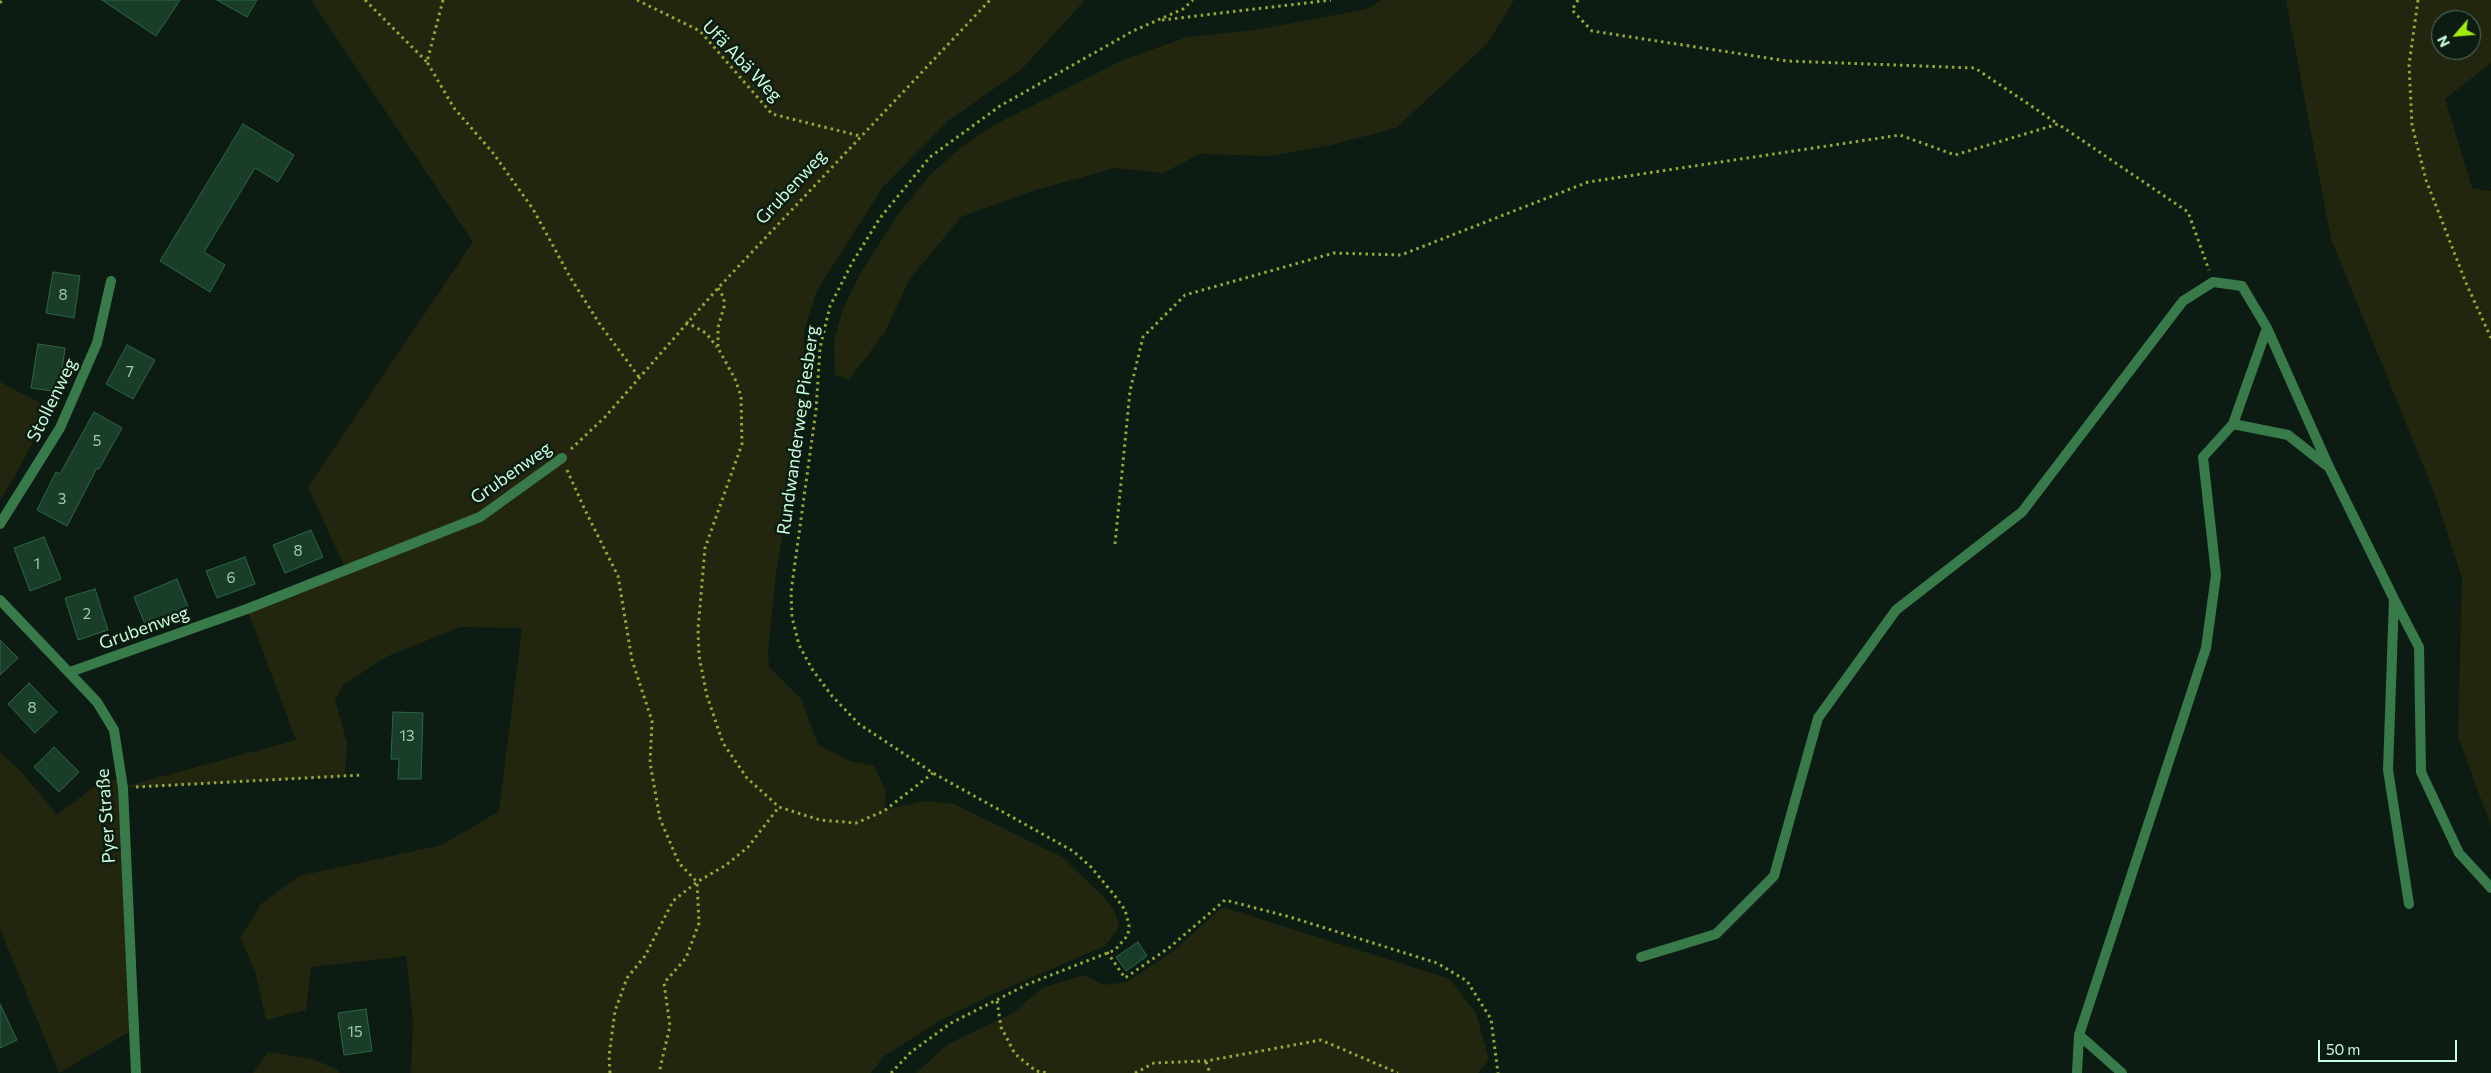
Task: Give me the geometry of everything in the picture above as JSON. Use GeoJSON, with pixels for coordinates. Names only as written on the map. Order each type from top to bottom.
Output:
{"type":"FeatureCollection","features":[{"type":"Feature","properties":{"kind":"street","name":"Stollenweg"},"geometry":{"type":"LineString","coordinates":[[0,524],[60,428],[97,343],[111,281]]}},
{"type":"Feature","properties":{"kind":"street"},"geometry":{"type":"LineString","coordinates":[[1641,957],[1716,934],[1774,876],[1818,718],[1896,610],[2022,512],[2183,301],[2213,282],[2242,286],[2267,328],[2329,467],[2419,647],[2421,772],[2459,853],[2491,888]]}},
{"type":"Feature","properties":{"kind":"street"},"geometry":{"type":"LineString","coordinates":[[2077,1073],[2079,1035],[2206,648],[2216,575],[2202,457],[2233,424],[2267,328]]}},
{"type":"Feature","properties":{"kind":"street"},"geometry":{"type":"LineString","coordinates":[[2233,424],[2288,435],[2329,467]]}},
{"type":"Feature","properties":{"kind":"street","name":"Grubenweg"},"geometry":{"type":"LineString","coordinates":[[70,672],[246,609],[480,517],[562,458]]}},
{"type":"Feature","properties":{"kind":"street"},"geometry":{"type":"LineString","coordinates":[[2394,599],[2388,770],[2409,904]]}},
{"type":"Feature","properties":{"kind":"street","name":"Pyer Straße"},"geometry":{"type":"LineString","coordinates":[[0,600],[70,672],[96,702],[114,730],[123,788],[136,1073]]}},
{"type":"Feature","properties":{"kind":"street"},"geometry":{"type":"LineString","coordinates":[[2079,1035],[2122,1073]]}},
{"type":"Feature","properties":{"kind":"path"},"geometry":{"type":"LineString","coordinates":[[365,0],[426,62],[454,108],[493,152],[533,209],[570,277],[600,326],[640,377]]}},
{"type":"Feature","properties":{"kind":"path"},"geometry":{"type":"LineString","coordinates":[[426,62],[443,0]]}},
{"type":"Feature","properties":{"kind":"path","name":"Ufä Abä Weg"},"geometry":{"type":"LineString","coordinates":[[637,0],[700,31],[772,114],[861,136]]}},
{"type":"Feature","properties":{"kind":"path","name":"Grubenweg"},"geometry":{"type":"LineString","coordinates":[[562,458],[605,417],[686,322],[990,0]]}},
{"type":"Feature","properties":{"kind":"path","name":"Rundwanderweg Piesberg"},"geometry":{"type":"LineString","coordinates":[[891,1073],[911,1052],[951,1023],[1028,984],[1115,950],[1128,935],[1129,925],[1125,910],[1115,896],[1091,867],[1073,851],[933,773],[859,724],[832,696],[812,669],[799,646],[792,617],[793,565],[816,410],[820,348],[830,306],[852,263],[880,218],[930,157],[1000,106],[1107,45],[1183,9],[1193,0]]}},
{"type":"Feature","properties":{"kind":"path"},"geometry":{"type":"LineString","coordinates":[[1159,20],[1331,0]]}},
{"type":"Feature","properties":{"kind":"path"},"geometry":{"type":"LineString","coordinates":[[1578,0],[1572,10],[1592,31],[1787,61],[1975,68],[2188,212],[2213,282]]}},
{"type":"Feature","properties":{"kind":"path"},"geometry":{"type":"LineString","coordinates":[[2418,0],[2409,65],[2412,125],[2426,180],[2466,283],[2491,338]]}},
{"type":"Feature","properties":{"kind":"path"},"geometry":{"type":"LineString","coordinates":[[1115,544],[1130,391],[1143,337],[1185,295],[1334,253],[1401,256],[1588,182],[1900,135],[1955,155],[2058,124]]}},
{"type":"Feature","properties":{"kind":"path"},"geometry":{"type":"LineString","coordinates":[[718,288],[724,298],[724,307],[718,327],[718,348]]}},
{"type":"Feature","properties":{"kind":"path"},"geometry":{"type":"LineString","coordinates":[[686,322],[706,334],[718,348],[742,396],[742,444],[705,548],[698,608],[699,656],[707,696],[723,743],[747,778],[779,807],[820,820],[856,823],[884,810],[933,773]]}},
{"type":"Feature","properties":{"kind":"path"},"geometry":{"type":"LineString","coordinates":[[562,458],[585,510],[618,576],[632,660],[652,721],[650,763],[660,819],[679,863],[697,882],[699,924],[686,958],[664,983],[670,1026],[659,1073]]}},
{"type":"Feature","properties":{"kind":"path"},"geometry":{"type":"LineString","coordinates":[[123,788],[362,775]]}},
{"type":"Feature","properties":{"kind":"path"},"geometry":{"type":"LineString","coordinates":[[610,1073],[609,1056],[615,1011],[627,978],[645,956],[673,901],[697,882],[726,865],[748,847],[779,807]]}},
{"type":"Feature","properties":{"kind":"path"},"geometry":{"type":"LineString","coordinates":[[1107,952],[1125,978],[1170,947],[1225,900],[1299,920],[1437,963],[1467,981],[1491,1019],[1498,1073]]}},
{"type":"Feature","properties":{"kind":"path"},"geometry":{"type":"LineString","coordinates":[[997,1001],[1002,1027],[1015,1054],[1036,1071],[1048,1073]]}},
{"type":"Feature","properties":{"kind":"path"},"geometry":{"type":"LineString","coordinates":[[1134,1073],[1154,1063],[1206,1062],[1321,1040],[1398,1073]]}},
{"type":"Feature","properties":{"kind":"path"},"geometry":{"type":"LineString","coordinates":[[1206,1062],[1210,1073]]}},
{"type":"Feature","properties":{"kind":"green space"},"geometry":{"type":"Polygon","coordinates":[[[311,0],[1085,0],[1022,69],[948,121],[882,188],[816,292],[804,333],[805,378],[797,455],[776,572],[768,654],[769,667],[801,699],[818,745],[850,761],[874,766],[886,792],[884,810],[925,801],[954,804],[1062,857],[1106,899],[1115,912],[1119,927],[1105,946],[989,996],[941,1020],[884,1056],[871,1073],[411,1073],[413,1021],[406,956],[311,967],[306,1010],[266,1020],[255,971],[240,938],[261,904],[299,876],[442,845],[499,811],[522,628],[460,627],[386,657],[343,685],[335,700],[347,743],[345,776],[123,788],[134,1029],[59,1073],[0,929],[0,753],[19,769],[57,815],[94,787],[122,777],[123,787],[296,740],[247,609],[346,570],[308,487],[473,242],[311,0]]]}},
{"type":"Feature","properties":{"kind":"green space"},"geometry":{"type":"Polygon","coordinates":[[[1381,0],[1514,0],[1487,44],[1396,128],[1331,145],[1269,156],[1200,154],[1163,173],[1115,168],[1035,190],[961,217],[909,280],[885,332],[849,380],[835,375],[834,341],[843,309],[860,274],[897,216],[928,177],[960,148],[994,125],[1123,60],[1187,37],[1255,30],[1367,9],[1381,0]]]}},
{"type":"Feature","properties":{"kind":"green space"},"geometry":{"type":"Polygon","coordinates":[[[2286,0],[2491,0],[2491,63],[2445,99],[2472,188],[2491,191],[2491,826],[2458,737],[2462,578],[2434,492],[2331,239],[2286,0]]]}},
{"type":"Feature","properties":{"kind":"green space"},"geometry":{"type":"Polygon","coordinates":[[[0,382],[50,408],[13,480],[0,500],[0,382]]]}},
{"type":"Feature","properties":{"kind":"green space"},"geometry":{"type":"Polygon","coordinates":[[[1222,907],[1450,979],[1476,1013],[1489,1060],[1478,1073],[916,1073],[948,1044],[1013,1013],[1042,988],[1085,975],[1103,985],[1127,982],[1175,950],[1222,907]]]}},
{"type":"Feature","properties":{"kind":"green space"},"geometry":{"type":"Polygon","coordinates":[[[268,1052],[312,1059],[339,1070],[339,1073],[253,1073],[268,1052]]]}},
{"type":"Feature","properties":{"kind":"building"},"geometry":{"type":"Polygon","coordinates":[[[102,0],[180,0],[156,36],[102,0]]]}},
{"type":"Feature","properties":{"kind":"building"},"geometry":{"type":"Polygon","coordinates":[[[217,0],[257,0],[247,17],[217,0]]]}},
{"type":"Feature","properties":{"kind":"building"},"geometry":{"type":"Polygon","coordinates":[[[243,124],[294,155],[278,182],[255,168],[204,252],[225,265],[210,292],[160,261],[243,124]]]}},
{"type":"Feature","properties":{"kind":"building"},"geometry":{"type":"Polygon","coordinates":[[[53,272],[80,276],[74,318],[46,313],[53,272]]]}},
{"type":"Feature","properties":{"kind":"building"},"geometry":{"type":"Polygon","coordinates":[[[38,344],[65,348],[59,392],[31,388],[38,344]]]}},
{"type":"Feature","properties":{"kind":"building"},"geometry":{"type":"Polygon","coordinates":[[[127,345],[155,360],[133,399],[106,384],[127,345]]]}},
{"type":"Feature","properties":{"kind":"building"},"geometry":{"type":"Polygon","coordinates":[[[94,412],[122,428],[99,469],[97,468],[67,526],[37,510],[56,472],[60,474],[94,412]]]}},
{"type":"Feature","properties":{"kind":"building"},"geometry":{"type":"Polygon","coordinates":[[[311,530],[323,557],[285,573],[273,545],[311,530]]]}},
{"type":"Feature","properties":{"kind":"building"},"geometry":{"type":"Polygon","coordinates":[[[44,537],[61,579],[30,591],[14,548],[44,537]]]}},
{"type":"Feature","properties":{"kind":"building"},"geometry":{"type":"Polygon","coordinates":[[[245,557],[255,584],[217,598],[206,571],[245,557]]]}},
{"type":"Feature","properties":{"kind":"building"},"geometry":{"type":"Polygon","coordinates":[[[177,579],[188,607],[145,624],[134,597],[177,579]]]}},
{"type":"Feature","properties":{"kind":"building"},"geometry":{"type":"Polygon","coordinates":[[[95,589],[108,630],[78,640],[65,598],[95,589]]]}},
{"type":"Feature","properties":{"kind":"building"},"geometry":{"type":"Polygon","coordinates":[[[0,640],[18,658],[0,675],[0,640]]]}},
{"type":"Feature","properties":{"kind":"building"},"geometry":{"type":"Polygon","coordinates":[[[29,683],[57,712],[35,733],[8,704],[29,683]]]}},
{"type":"Feature","properties":{"kind":"building"},"geometry":{"type":"Polygon","coordinates":[[[393,712],[423,713],[421,779],[398,779],[399,759],[391,759],[393,712]]]}},
{"type":"Feature","properties":{"kind":"building"},"geometry":{"type":"Polygon","coordinates":[[[54,747],[79,772],[59,792],[34,767],[54,747]]]}},
{"type":"Feature","properties":{"kind":"building"},"geometry":{"type":"Polygon","coordinates":[[[1138,942],[1147,956],[1126,971],[1116,957],[1138,942]]]}},
{"type":"Feature","properties":{"kind":"building"},"geometry":{"type":"Polygon","coordinates":[[[0,1004],[17,1040],[0,1048],[0,1004]]]}},
{"type":"Feature","properties":{"kind":"building"},"geometry":{"type":"Polygon","coordinates":[[[366,1009],[372,1051],[344,1055],[338,1013],[366,1009]]]}}]}
